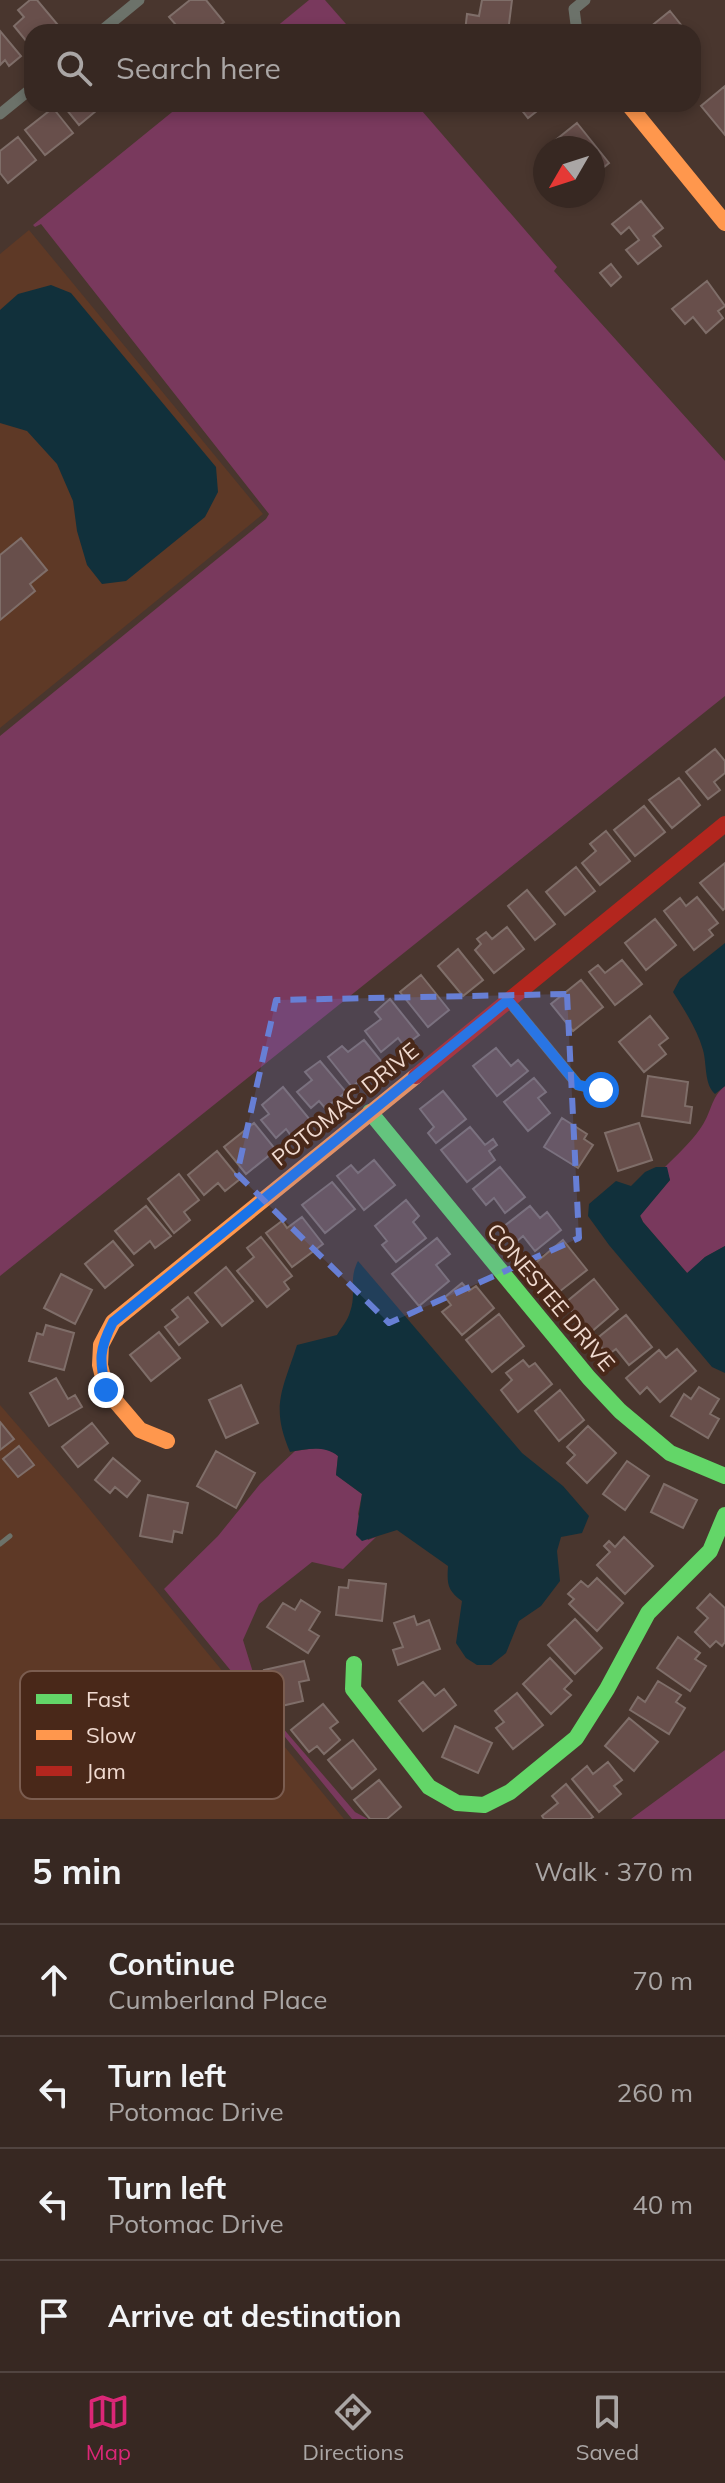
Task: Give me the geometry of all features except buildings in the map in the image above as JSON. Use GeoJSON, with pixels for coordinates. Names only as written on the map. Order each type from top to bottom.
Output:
{"type":"FeatureCollection","features":[{"type":"Feature","properties":{"kind":"street"},"geometry":{"type":"LineString","coordinates":[[110,24],[139,0]]}},
{"type":"Feature","properties":{"kind":"street"},"geometry":{"type":"LineString","coordinates":[[576,24],[574,9],[585,0]]}},
{"type":"Feature","properties":{"kind":"street"},"geometry":{"type":"LineString","coordinates":[[0,114],[24,94]]}},
{"type":"Feature","properties":{"kind":"street"},"geometry":{"type":"LineString","coordinates":[[635,112],[725,223]]}},
{"type":"Feature","properties":{"kind":"street","name":"POTOMAC DRIVE"},"geometry":{"type":"LineString","coordinates":[[167,1441],[140,1430],[106,1390],[100,1365],[101,1345],[113,1322],[725,824]]}},
{"type":"Feature","properties":{"kind":"street"},"geometry":{"type":"LineString","coordinates":[[508,1000],[578,1085],[601,1090]]}},
{"type":"Feature","properties":{"kind":"street","name":"CONESTEE DRIVE"},"geometry":{"type":"LineString","coordinates":[[370,1112],[589,1378],[620,1411],[670,1453],[725,1476]]}},
{"type":"Feature","properties":{"kind":"street"},"geometry":{"type":"LineString","coordinates":[[354,1664],[353,1689],[429,1787],[457,1803],[484,1805],[510,1792],[576,1738],[607,1689],[648,1613],[710,1551],[725,1515]]}},
{"type":"Feature","properties":{"kind":"lane"},"geometry":{"type":"LineString","coordinates":[[0,1544],[10,1536]]}},
{"type":"Feature","properties":{"kind":"highlighted area"},"geometry":{"type":"Polygon","coordinates":[[[567,994],[579,1238],[389,1323],[237,1174],[276,1000],[567,994]]]}},
{"type":"Feature","properties":{"kind":"shaded area"},"geometry":{"type":"Polygon","coordinates":[[[309,0],[325,0],[346,24],[280,24],[309,0]]]}},
{"type":"Feature","properties":{"kind":"shaded area"},"geometry":{"type":"Polygon","coordinates":[[[172,112],[423,112],[557,267],[554,271],[725,461],[725,696],[0,1276],[0,736],[269,514],[41,224],[33,225],[172,112]]]}},
{"type":"Feature","properties":{"kind":"shaded area"},"geometry":{"type":"Polygon","coordinates":[[[29,230],[263,514],[0,728],[0,254],[29,230]]]}},
{"type":"Feature","properties":{"kind":"shaded area"},"geometry":{"type":"Polygon","coordinates":[[[725,1086],[725,1246],[705,1257],[688,1274],[640,1215],[670,1180],[665,1167],[700,1129],[716,1096],[725,1086]]]}},
{"type":"Feature","properties":{"kind":"shaded area"},"geometry":{"type":"Polygon","coordinates":[[[0,1405],[222,1671],[20,1671],[20,1799],[284,1799],[284,1746],[344,1819],[0,1819],[0,1405]]]}},
{"type":"Feature","properties":{"kind":"shaded area"},"geometry":{"type":"Polygon","coordinates":[[[316,1448],[331,1450],[338,1456],[336,1475],[362,1494],[358,1514],[368,1540],[376,1537],[343,1569],[312,1562],[259,1604],[243,1640],[253,1671],[231,1671],[164,1589],[218,1536],[260,1484],[295,1451],[316,1448]]]}},
{"type":"Feature","properties":{"kind":"shaded area"},"geometry":{"type":"Polygon","coordinates":[[[284,1729],[355,1812],[368,1819],[352,1819],[284,1736],[284,1729]]]}},
{"type":"Feature","properties":{"kind":"shaded area"},"geometry":{"type":"Polygon","coordinates":[[[725,1750],[725,1819],[631,1819],[725,1750]]]}},
{"type":"Feature","properties":{"kind":"water"},"geometry":{"type":"Polygon","coordinates":[[[51,285],[71,293],[216,467],[218,492],[205,517],[126,581],[102,584],[87,565],[77,531],[73,501],[57,464],[27,431],[0,423],[0,310],[18,294],[51,285]]]}},
{"type":"Feature","properties":{"kind":"water"},"geometry":{"type":"Polygon","coordinates":[[[725,943],[725,1086],[715,1094],[709,1085],[697,1035],[673,992],[680,979],[725,943]]]}},
{"type":"Feature","properties":{"kind":"water"},"geometry":{"type":"Polygon","coordinates":[[[656,1167],[667,1167],[670,1180],[640,1216],[687,1273],[705,1257],[725,1246],[725,1373],[712,1367],[588,1216],[589,1204],[616,1181],[631,1186],[645,1172],[656,1167]]]}},
{"type":"Feature","properties":{"kind":"water"},"geometry":{"type":"Polygon","coordinates":[[[358,1261],[522,1453],[563,1486],[589,1516],[582,1533],[561,1537],[557,1551],[560,1581],[541,1606],[519,1621],[506,1653],[491,1665],[477,1665],[466,1658],[456,1643],[462,1601],[449,1586],[448,1566],[397,1530],[362,1541],[356,1535],[362,1494],[336,1475],[338,1456],[321,1449],[290,1452],[284,1436],[281,1398],[297,1345],[337,1335],[350,1312],[358,1261]]]}},
{"type":"Feature","properties":{"kind":"traffic: fast"},"geometry":{"type":"LineString","coordinates":[[370,1112],[589,1378],[620,1411],[670,1453],[725,1476]]}},
{"type":"Feature","properties":{"kind":"traffic: fast"},"geometry":{"type":"LineString","coordinates":[[354,1664],[353,1689],[429,1787],[457,1803],[484,1805],[510,1792],[576,1738],[607,1689],[648,1613],[710,1551],[725,1515]]}},
{"type":"Feature","properties":{"kind":"traffic: slow"},"geometry":{"type":"LineString","coordinates":[[635,112],[725,223]]}},
{"type":"Feature","properties":{"kind":"traffic: slow"},"geometry":{"type":"LineString","coordinates":[[167,1441],[140,1430],[106,1390],[100,1365],[101,1345],[113,1322],[416,1076]]}},
{"type":"Feature","properties":{"kind":"traffic: jam"},"geometry":{"type":"LineString","coordinates":[[416,1076],[725,824]]}},
{"type":"Feature","properties":{"kind":"route"},"geometry":{"type":"LineString","coordinates":[[106,1390],[100,1365],[101,1345],[113,1322],[508,1000],[578,1085],[601,1090]]}}]}
